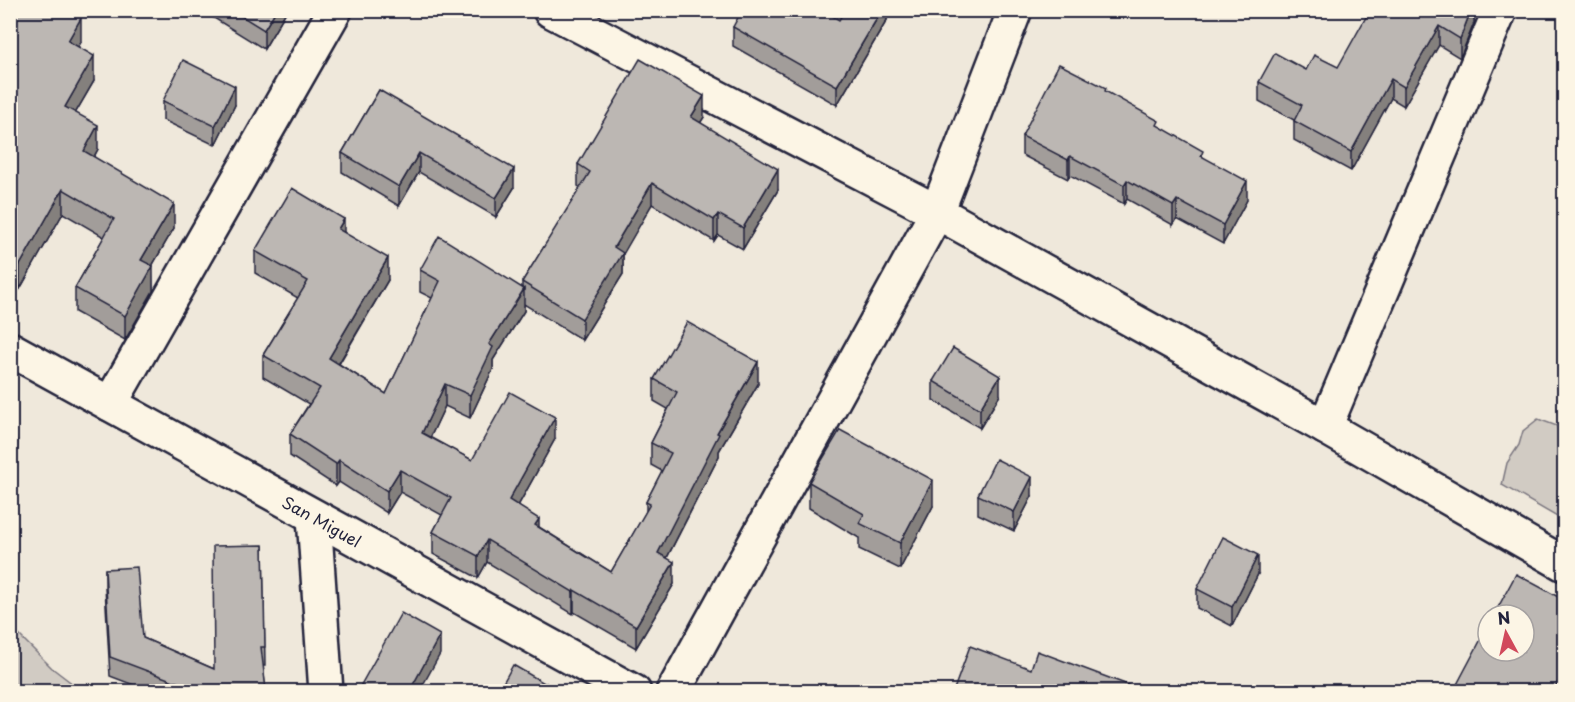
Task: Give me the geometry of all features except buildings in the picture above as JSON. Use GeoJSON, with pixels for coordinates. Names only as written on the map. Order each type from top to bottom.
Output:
{"type":"FeatureCollection","features":[{"type":"Feature","properties":{"kind":"street"},"geometry":{"type":"LineString","coordinates":[[111,404],[335,10]]}},
{"type":"Feature","properties":{"kind":"street"},"geometry":{"type":"LineString","coordinates":[[550,10],[937,212],[1324,427],[1564,564]]}},
{"type":"Feature","properties":{"kind":"street"},"geometry":{"type":"LineString","coordinates":[[673,692],[937,212],[1015,10]]}},
{"type":"Feature","properties":{"kind":"street"},"geometry":{"type":"LineString","coordinates":[[1324,427],[1500,10]]}},
{"type":"Feature","properties":{"kind":"street","name":"San Miguel"},"geometry":{"type":"LineString","coordinates":[[10,349],[634,692]]}},
{"type":"Feature","properties":{"kind":"street"},"geometry":{"type":"LineString","coordinates":[[314,518],[326,692]]}},
{"type":"Feature","properties":{"kind":"shaded area"},"geometry":{"type":"Polygon","coordinates":[[[1538,419],[1557,426],[1564,463],[1564,521],[1502,485],[1507,463],[1519,445],[1523,431],[1538,419]]]}},
{"type":"Feature","properties":{"kind":"shaded area"},"geometry":{"type":"Polygon","coordinates":[[[11,428],[18,442],[11,527],[11,428]]]}},
{"type":"Feature","properties":{"kind":"shaded area"},"geometry":{"type":"Polygon","coordinates":[[[11,627],[52,668],[82,691],[11,691],[11,627]]]}}]}
